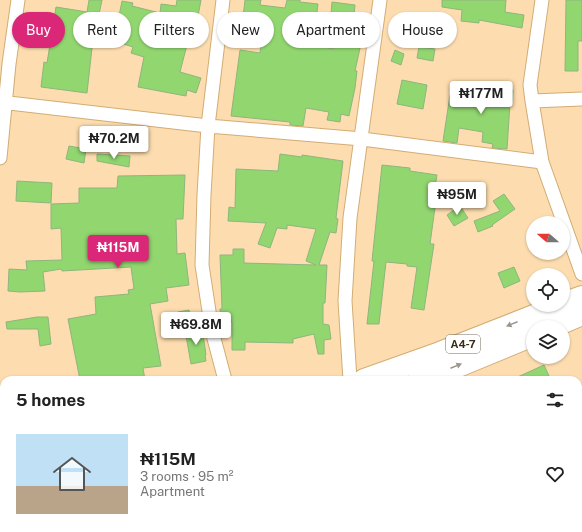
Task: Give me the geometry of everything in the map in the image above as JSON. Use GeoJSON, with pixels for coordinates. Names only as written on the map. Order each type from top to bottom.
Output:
{"type":"FeatureCollection","features":[{"type":"Feature","properties":{"kind":"highway","name":"A4-7"},"geometry":{"type":"LineString","coordinates":[[570,302],[582,297]]}},
{"type":"Feature","properties":{"kind":"highway","name":"A4-7"},"geometry":{"type":"LineString","coordinates":[[387,376],[405,373],[440,353],[544,312]]}},
{"type":"Feature","properties":{"kind":"highway"},"geometry":{"type":"LineString","coordinates":[[568,320],[582,314]]}},
{"type":"Feature","properties":{"kind":"highway","name":"A4-7"},"geometry":{"type":"LineString","coordinates":[[430,376],[526,338]]}},
{"type":"Feature","properties":{"kind":"street"},"geometry":{"type":"LineString","coordinates":[[0,158],[3,102],[18,0]]}},
{"type":"Feature","properties":{"kind":"street"},"geometry":{"type":"LineString","coordinates":[[223,0],[208,126],[202,265],[212,331],[224,376]]}},
{"type":"Feature","properties":{"kind":"street"},"geometry":{"type":"LineString","coordinates":[[350,376],[345,301],[350,218],[380,0]]}},
{"type":"Feature","properties":{"kind":"street"},"geometry":{"type":"LineString","coordinates":[[542,0],[530,86],[532,101],[542,162],[582,274]]}},
{"type":"Feature","properties":{"kind":"street"},"geometry":{"type":"LineString","coordinates":[[532,101],[582,99]]}},
{"type":"Feature","properties":{"kind":"street"},"geometry":{"type":"LineString","coordinates":[[3,102],[208,126],[362,139],[542,162]]}},
{"type":"Feature","properties":{"kind":"building"},"geometry":{"type":"Polygon","coordinates":[[[89,0],[102,0],[100,12],[87,12],[89,0]]]}},
{"type":"Feature","properties":{"kind":"building"},"geometry":{"type":"Polygon","coordinates":[[[177,0],[201,0],[199,12],[160,12],[161,4],[176,6],[177,0]]]}},
{"type":"Feature","properties":{"kind":"building"},"geometry":{"type":"Polygon","coordinates":[[[245,0],[261,0],[260,5],[285,8],[287,0],[300,0],[300,2],[318,4],[317,12],[282,12],[282,48],[360,48],[355,71],[357,71],[355,88],[349,116],[341,114],[340,122],[327,120],[329,112],[306,108],[303,126],[290,125],[290,122],[231,116],[240,50],[260,53],[260,48],[274,48],[274,12],[244,12],[245,0]]]}},
{"type":"Feature","properties":{"kind":"building"},"geometry":{"type":"Polygon","coordinates":[[[442,0],[506,0],[505,12],[524,15],[522,28],[479,20],[479,23],[461,21],[462,10],[442,7],[442,0]]]}},
{"type":"Feature","properties":{"kind":"building"},"geometry":{"type":"Polygon","coordinates":[[[566,0],[582,0],[582,41],[578,41],[578,71],[565,71],[566,0]]]}},
{"type":"Feature","properties":{"kind":"building"},"geometry":{"type":"Polygon","coordinates":[[[122,1],[133,3],[132,6],[156,12],[139,12],[139,48],[186,48],[180,72],[201,78],[196,93],[187,90],[186,96],[138,87],[144,57],[131,53],[133,47],[131,46],[131,12],[120,12],[122,1]]]}},
{"type":"Feature","properties":{"kind":"building"},"geometry":{"type":"Polygon","coordinates":[[[332,2],[355,5],[354,12],[331,12],[332,2]]]}},
{"type":"Feature","properties":{"kind":"building"},"geometry":{"type":"Polygon","coordinates":[[[56,7],[87,12],[73,12],[73,48],[92,48],[87,93],[41,87],[44,62],[47,63],[49,48],[65,48],[65,12],[55,12],[56,7]]]}},
{"type":"Feature","properties":{"kind":"building"},"geometry":{"type":"Polygon","coordinates":[[[419,48],[435,49],[433,61],[417,58],[419,48]]]}},
{"type":"Feature","properties":{"kind":"building"},"geometry":{"type":"Polygon","coordinates":[[[395,50],[404,54],[401,65],[391,61],[395,50]]]}},
{"type":"Feature","properties":{"kind":"building"},"geometry":{"type":"Polygon","coordinates":[[[402,80],[427,85],[423,109],[397,104],[402,80]]]}},
{"type":"Feature","properties":{"kind":"building"},"geometry":{"type":"Polygon","coordinates":[[[471,83],[513,90],[512,103],[510,103],[507,149],[492,148],[493,144],[482,142],[483,132],[459,128],[457,143],[443,141],[450,95],[468,98],[471,83]]]}},
{"type":"Feature","properties":{"kind":"building"},"geometry":{"type":"Polygon","coordinates":[[[69,146],[86,149],[84,163],[66,159],[69,146]]]}},
{"type":"Feature","properties":{"kind":"building"},"geometry":{"type":"Polygon","coordinates":[[[97,154],[130,156],[129,167],[97,161],[97,154]]]}},
{"type":"Feature","properties":{"kind":"building"},"geometry":{"type":"Polygon","coordinates":[[[280,154],[302,157],[302,155],[343,161],[336,218],[338,219],[336,233],[330,232],[319,265],[327,265],[325,303],[323,303],[323,324],[329,325],[331,339],[324,340],[324,354],[318,354],[314,334],[293,339],[293,343],[245,342],[245,350],[232,350],[232,322],[221,323],[220,309],[222,309],[220,255],[233,255],[233,249],[244,249],[244,263],[316,265],[306,261],[316,229],[287,225],[287,229],[277,228],[270,248],[258,244],[266,223],[228,221],[229,207],[235,208],[236,169],[278,171],[280,154]]]}},
{"type":"Feature","properties":{"kind":"building"},"geometry":{"type":"Polygon","coordinates":[[[382,165],[410,168],[410,171],[437,175],[434,193],[437,193],[430,244],[434,244],[424,310],[411,308],[417,267],[407,266],[407,264],[386,262],[379,324],[367,324],[374,261],[372,261],[382,165]]]}},
{"type":"Feature","properties":{"kind":"building"},"geometry":{"type":"Polygon","coordinates":[[[185,175],[183,219],[176,219],[177,254],[185,253],[189,285],[166,288],[168,301],[150,304],[161,366],[143,368],[144,376],[79,376],[68,319],[96,314],[95,297],[129,294],[128,290],[134,289],[131,267],[62,271],[61,269],[43,272],[45,291],[20,292],[8,291],[9,269],[27,270],[26,261],[62,260],[61,228],[51,229],[51,204],[79,203],[79,188],[117,188],[118,176],[185,175]]]}},
{"type":"Feature","properties":{"kind":"building"},"geometry":{"type":"Polygon","coordinates":[[[17,181],[52,183],[51,203],[16,201],[17,181]]]}},
{"type":"Feature","properties":{"kind":"building"},"geometry":{"type":"Polygon","coordinates":[[[504,194],[515,209],[492,225],[493,226],[478,232],[474,221],[500,211],[493,201],[504,194]]]}},
{"type":"Feature","properties":{"kind":"building"},"geometry":{"type":"Polygon","coordinates":[[[460,206],[468,218],[454,226],[447,215],[460,206]]]}},
{"type":"Feature","properties":{"kind":"building"},"geometry":{"type":"Polygon","coordinates":[[[514,267],[520,281],[504,288],[498,273],[514,267]]]}},
{"type":"Feature","properties":{"kind":"building"},"geometry":{"type":"Polygon","coordinates":[[[189,310],[193,327],[181,329],[178,312],[189,310]]]}},
{"type":"Feature","properties":{"kind":"building"},"geometry":{"type":"Polygon","coordinates":[[[37,317],[48,317],[51,344],[40,346],[38,329],[7,329],[6,322],[37,317]]]}},
{"type":"Feature","properties":{"kind":"building"},"geometry":{"type":"Polygon","coordinates":[[[197,328],[198,335],[203,334],[206,361],[191,364],[185,330],[197,328]]]}},
{"type":"Feature","properties":{"kind":"building"},"geometry":{"type":"Polygon","coordinates":[[[544,365],[549,376],[520,376],[544,365]]]}}]}
